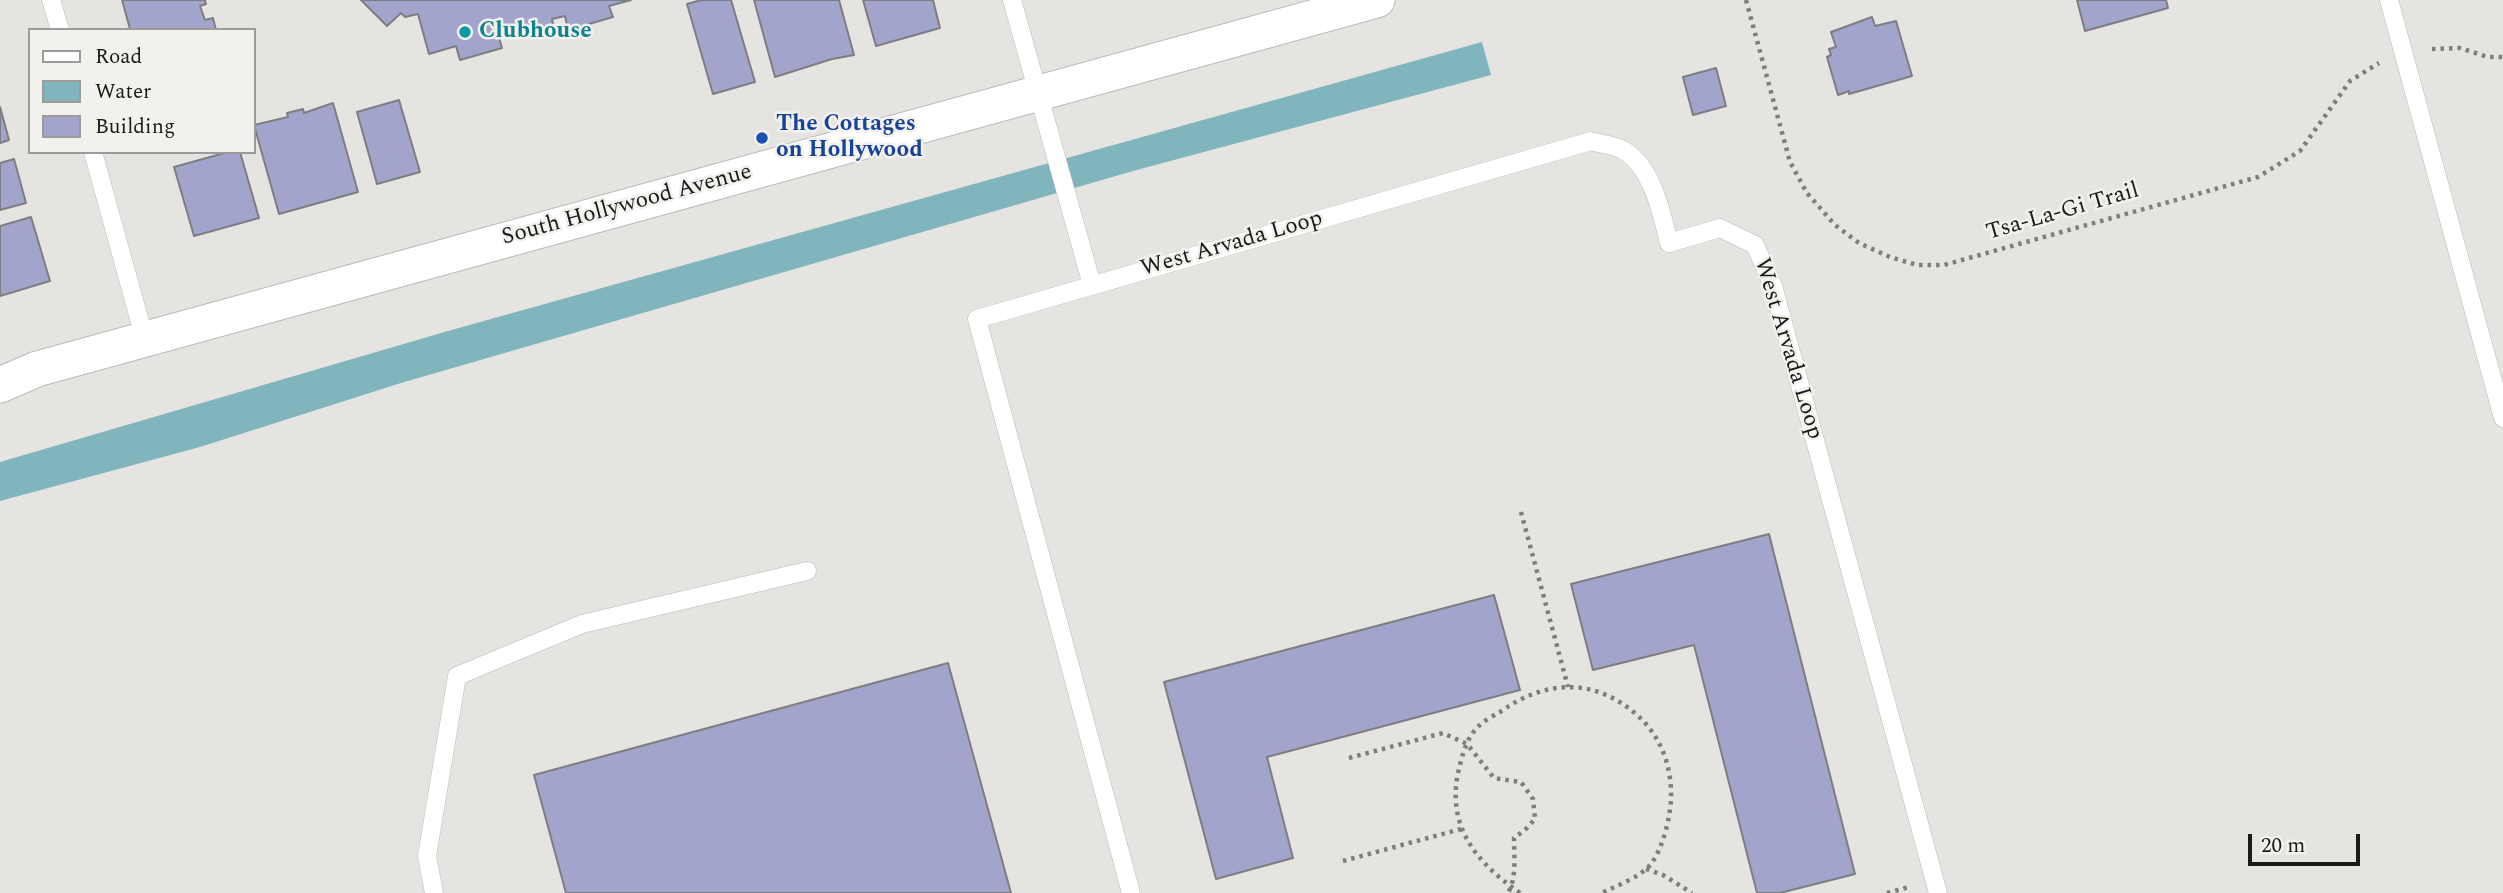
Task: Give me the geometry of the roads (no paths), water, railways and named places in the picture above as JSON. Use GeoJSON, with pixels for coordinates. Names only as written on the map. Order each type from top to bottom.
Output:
{"type":"FeatureCollection","features":[{"type":"Feature","properties":{"kind":"street","name":"South Hollywood Avenue"},"geometry":{"type":"LineString","coordinates":[[0,385],[37,369],[1377,0]]}},
{"type":"Feature","properties":{"kind":"lane"},"geometry":{"type":"LineString","coordinates":[[51,0],[59,28]]}},
{"type":"Feature","properties":{"kind":"lane"},"geometry":{"type":"LineString","coordinates":[[1012,0],[1093,285]]}},
{"type":"Feature","properties":{"kind":"lane"},"geometry":{"type":"LineString","coordinates":[[2389,0],[2503,418]]}},
{"type":"Feature","properties":{"kind":"lane","name":"West Arvada Loop"},"geometry":{"type":"LineString","coordinates":[[1131,893],[977,318],[1591,141],[1623,149],[1642,169],[1658,199],[1669,243],[1720,228],[1755,245],[1773,286],[1938,893]]}},
{"type":"Feature","properties":{"kind":"lane"},"geometry":{"type":"LineString","coordinates":[[94,154],[145,340]]}},
{"type":"Feature","properties":{"kind":"lane"},"geometry":{"type":"LineString","coordinates":[[434,893],[427,856],[457,676],[582,624],[807,571]]}},
{"type":"Feature","properties":{"kind":"water"},"geometry":{"type":"Polygon","coordinates":[[[1482,42],[1491,75],[1133,171],[401,383],[200,447],[0,501],[0,462],[448,331],[1482,42]]]}},
{"type":"Feature","properties":{"kind":"place","name":"Clubhouse"},"geometry":{"type":"Point","coordinates":[465,32]}},
{"type":"Feature","properties":{"kind":"place","name":"The Cottages on Hollywood"},"geometry":{"type":"Point","coordinates":[762,138]}}]}
